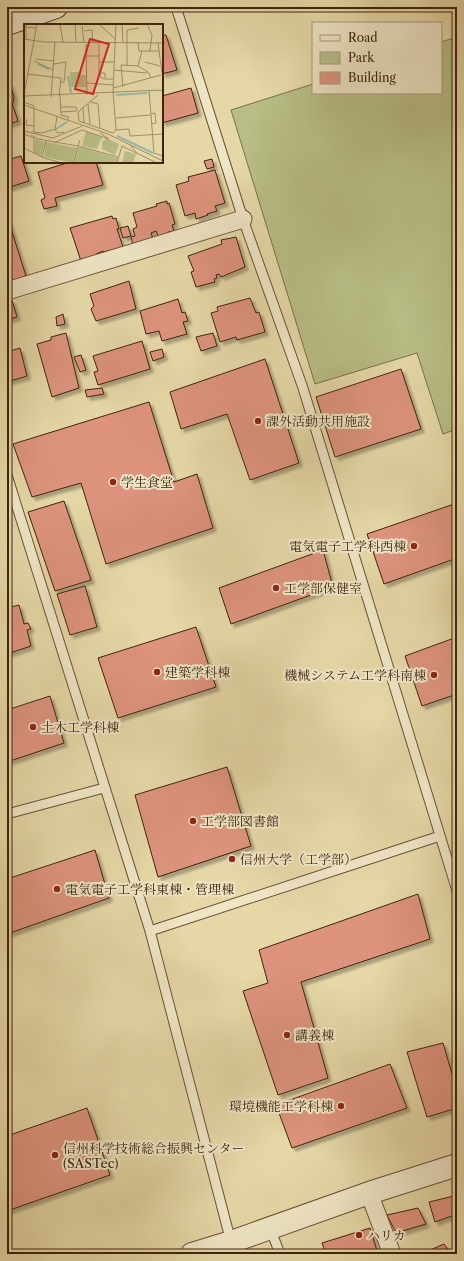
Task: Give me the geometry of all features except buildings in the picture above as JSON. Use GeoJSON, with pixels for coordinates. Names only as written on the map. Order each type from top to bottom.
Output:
{"type":"FeatureCollection","features":[{"type":"Feature","properties":{"kind":"street"},"geometry":{"type":"LineString","coordinates":[[7,24],[56,7]]}},
{"type":"Feature","properties":{"kind":"street"},"geometry":{"type":"LineString","coordinates":[[7,291],[243,219]]}},
{"type":"Feature","properties":{"kind":"street"},"geometry":{"type":"LineString","coordinates":[[192,1254],[231,1242],[369,1193],[457,1165]]}},
{"type":"Feature","properties":{"kind":"street"},"geometry":{"type":"LineString","coordinates":[[369,1193],[392,1254]]}},
{"type":"Feature","properties":{"kind":"lane"},"geometry":{"type":"LineString","coordinates":[[176,7],[243,219],[303,388],[457,891]]}},
{"type":"Feature","properties":{"kind":"lane"},"geometry":{"type":"LineString","coordinates":[[7,474],[150,931],[231,1242]]}},
{"type":"Feature","properties":{"kind":"lane"},"geometry":{"type":"LineString","coordinates":[[7,814],[104,788]]}},
{"type":"Feature","properties":{"kind":"lane"},"geometry":{"type":"LineString","coordinates":[[150,931],[440,836]]}},
{"type":"Feature","properties":{"kind":"lane"},"geometry":{"type":"LineString","coordinates":[[270,1228],[280,1254]]}},
{"type":"Feature","properties":{"kind":"green space"},"geometry":{"type":"Polygon","coordinates":[[[457,37],[457,429],[443,434],[417,353],[315,384],[231,110],[312,84],[312,94],[442,94],[442,42],[457,37]]]}},
{"type":"Feature","properties":{"kind":"place","name":"課外活動共用施設"},"geometry":{"type":"Point","coordinates":[258,421]}},
{"type":"Feature","properties":{"kind":"place","name":"学生食堂"},"geometry":{"type":"Point","coordinates":[113,482]}},
{"type":"Feature","properties":{"kind":"place","name":"電気電子工学科西棟"},"geometry":{"type":"Point","coordinates":[414,546]}},
{"type":"Feature","properties":{"kind":"place","name":"工学部保健室"},"geometry":{"type":"Point","coordinates":[276,588]}},
{"type":"Feature","properties":{"kind":"place","name":"建築学科棟"},"geometry":{"type":"Point","coordinates":[157,672]}},
{"type":"Feature","properties":{"kind":"place","name":"機械システム工学科南棟"},"geometry":{"type":"Point","coordinates":[434,675]}},
{"type":"Feature","properties":{"kind":"place","name":"土木工学科棟"},"geometry":{"type":"Point","coordinates":[33,727]}},
{"type":"Feature","properties":{"kind":"place","name":"工学部図書館"},"geometry":{"type":"Point","coordinates":[193,821]}},
{"type":"Feature","properties":{"kind":"place","name":"信州大学（工学部）"},"geometry":{"type":"Point","coordinates":[232,859]}},
{"type":"Feature","properties":{"kind":"place","name":"電気電子工学科東棟・管理棟"},"geometry":{"type":"Point","coordinates":[57,889]}},
{"type":"Feature","properties":{"kind":"place","name":"講義棟"},"geometry":{"type":"Point","coordinates":[287,1035]}},
{"type":"Feature","properties":{"kind":"place","name":"環境機能工学科棟"},"geometry":{"type":"Point","coordinates":[341,1106]}},
{"type":"Feature","properties":{"kind":"place","name":"信州科学技術総合振興センター (SASTec)"},"geometry":{"type":"Point","coordinates":[55,1155]}},
{"type":"Feature","properties":{"kind":"place","name":"ハリカ"},"geometry":{"type":"Point","coordinates":[359,1235]}}]}
